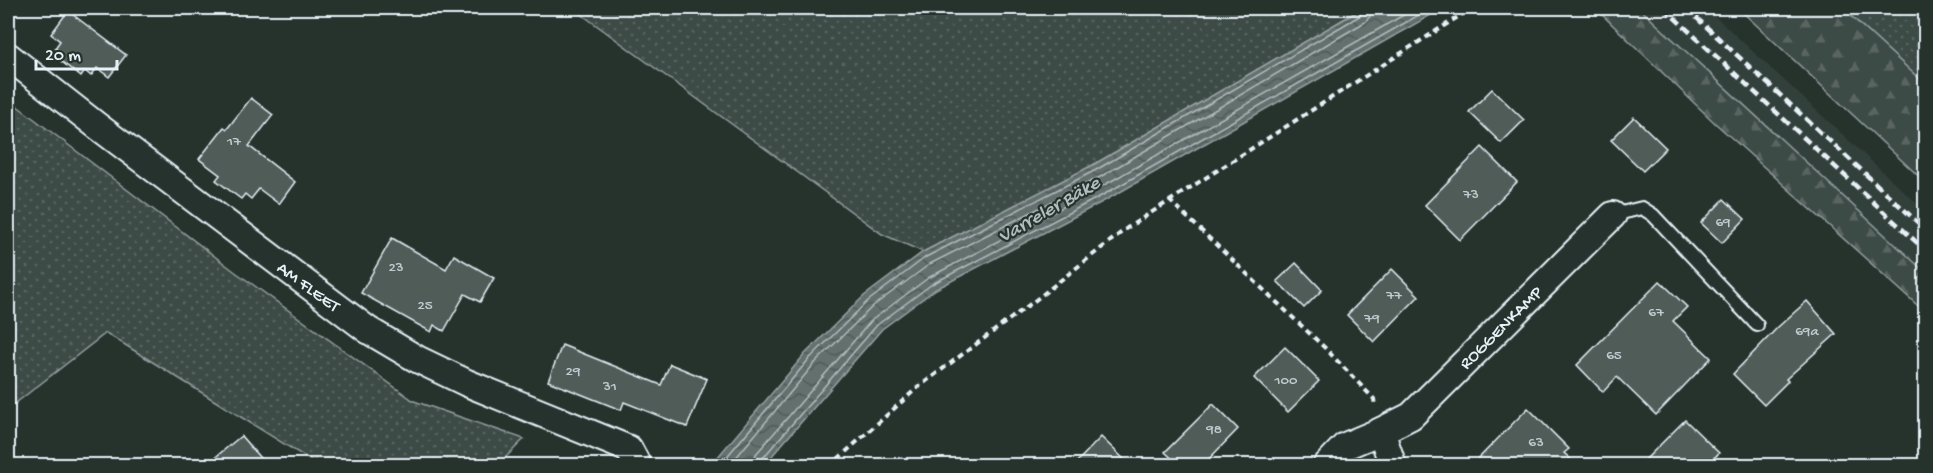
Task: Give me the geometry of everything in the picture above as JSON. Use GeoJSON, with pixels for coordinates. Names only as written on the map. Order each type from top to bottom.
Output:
{"type":"FeatureCollection","features":[{"type":"Feature","properties":{"kind":"street","name":"AM FLEET"},"geometry":{"type":"LineString","coordinates":[[8,56],[368,330],[417,359],[468,383],[629,449],[638,465]]}},
{"type":"Feature","properties":{"kind":"street","name":"ROGGENKAMP"},"geometry":{"type":"LineString","coordinates":[[1326,465],[1345,446],[1410,416],[1612,215]]}},
{"type":"Feature","properties":{"kind":"street"},"geometry":{"type":"LineString","coordinates":[[1381,431],[1393,465]]}},
{"type":"Feature","properties":{"kind":"lane"},"geometry":{"type":"LineString","coordinates":[[1612,215],[1642,208],[1653,215],[1757,325]]}},
{"type":"Feature","properties":{"kind":"path"},"geometry":{"type":"LineString","coordinates":[[830,465],[917,388],[1033,302],[1126,228],[1472,8]]}},
{"type":"Feature","properties":{"kind":"path"},"geometry":{"type":"LineString","coordinates":[[1169,200],[1325,348],[1374,399],[1381,431]]}},
{"type":"Feature","properties":{"kind":"shaded area"},"geometry":{"type":"Polygon","coordinates":[[[1639,8],[1706,8],[1925,211],[1925,272],[1639,8]]]}},
{"type":"Feature","properties":{"kind":"green space"},"geometry":{"type":"Polygon","coordinates":[[[573,8],[1363,8],[1093,165],[923,252],[882,234],[573,8]]]}},
{"type":"Feature","properties":{"kind":"green space"},"geometry":{"type":"Polygon","coordinates":[[[1595,8],[1639,8],[1925,272],[1925,312],[1715,123],[1595,8]]]}},
{"type":"Feature","properties":{"kind":"green space"},"geometry":{"type":"Polygon","coordinates":[[[1738,8],[1842,8],[1925,84],[1925,182],[1738,8]]]}},
{"type":"Feature","properties":{"kind":"green space"},"geometry":{"type":"Polygon","coordinates":[[[1842,8],[1925,8],[1925,84],[1842,8]]]}},
{"type":"Feature","properties":{"kind":"green space"},"geometry":{"type":"Polygon","coordinates":[[[8,99],[234,271],[414,401],[524,439],[498,465],[318,465],[106,333],[8,409],[8,99]]]}},
{"type":"Feature","properties":{"kind":"water","name":"Varreler Bäke"},"geometry":{"type":"Polygon","coordinates":[[[1363,8],[1443,8],[1106,200],[936,289],[882,329],[764,465],[711,465],[805,354],[864,296],[923,252],[1093,165],[1363,8]]]}},
{"type":"Feature","properties":{"kind":"building"},"geometry":{"type":"Polygon","coordinates":[[[68,11],[126,55],[109,77],[97,68],[91,76],[85,71],[81,77],[57,58],[61,52],[55,48],[60,41],[51,34],[68,11]]]}},
{"type":"Feature","properties":{"kind":"building"},"geometry":{"type":"Polygon","coordinates":[[[1492,89],[1524,120],[1501,143],[1469,112],[1492,89]]]}},
{"type":"Feature","properties":{"kind":"building"},"geometry":{"type":"Polygon","coordinates":[[[251,98],[273,115],[249,146],[295,182],[279,204],[259,189],[251,199],[245,194],[241,199],[216,180],[220,175],[199,159],[224,127],[227,129],[251,98]]]}},
{"type":"Feature","properties":{"kind":"building"},"geometry":{"type":"Polygon","coordinates":[[[1634,117],[1666,148],[1643,171],[1611,140],[1634,117]]]}},
{"type":"Feature","properties":{"kind":"building"},"geometry":{"type":"Polygon","coordinates":[[[1482,147],[1517,182],[1460,240],[1425,205],[1482,147]]]}},
{"type":"Feature","properties":{"kind":"building"},"geometry":{"type":"Polygon","coordinates":[[[1724,199],[1745,219],[1722,243],[1701,223],[1724,199]]]}},
{"type":"Feature","properties":{"kind":"building"},"geometry":{"type":"Polygon","coordinates":[[[392,238],[446,269],[454,255],[494,278],[480,302],[465,294],[444,331],[434,325],[431,332],[361,293],[392,238]]]}},
{"type":"Feature","properties":{"kind":"building"},"geometry":{"type":"Polygon","coordinates":[[[1296,263],[1322,290],[1304,308],[1277,281],[1296,263]]]}},
{"type":"Feature","properties":{"kind":"building"},"geometry":{"type":"Polygon","coordinates":[[[1392,269],[1419,296],[1374,342],[1347,315],[1392,269]]]}},
{"type":"Feature","properties":{"kind":"building"},"geometry":{"type":"Polygon","coordinates":[[[1660,281],[1687,307],[1673,321],[1711,358],[1656,415],[1617,377],[1603,392],[1577,365],[1660,281]]]}},
{"type":"Feature","properties":{"kind":"building"},"geometry":{"type":"Polygon","coordinates":[[[1807,301],[1836,334],[1786,379],[1788,381],[1764,405],[1733,374],[1778,327],[1807,301]]]}},
{"type":"Feature","properties":{"kind":"building"},"geometry":{"type":"Polygon","coordinates":[[[562,345],[661,385],[670,364],[707,379],[687,427],[624,402],[621,410],[548,381],[562,345]]]}},
{"type":"Feature","properties":{"kind":"building"},"geometry":{"type":"Polygon","coordinates":[[[1285,347],[1319,381],[1288,412],[1254,378],[1285,347]]]}},
{"type":"Feature","properties":{"kind":"building"},"geometry":{"type":"Polygon","coordinates":[[[1213,404],[1238,429],[1203,465],[1179,465],[1165,452],[1213,404]]]}},
{"type":"Feature","properties":{"kind":"building"},"geometry":{"type":"Polygon","coordinates":[[[1528,408],[1569,449],[1564,453],[1577,465],[1472,465],[1528,408]]]}},
{"type":"Feature","properties":{"kind":"building"},"geometry":{"type":"Polygon","coordinates":[[[1685,420],[1719,453],[1707,465],[1640,465],[1685,420]]]}},
{"type":"Feature","properties":{"kind":"building"},"geometry":{"type":"Polygon","coordinates":[[[241,436],[266,465],[206,465],[241,436]]]}},
{"type":"Feature","properties":{"kind":"building"},"geometry":{"type":"Polygon","coordinates":[[[1101,437],[1130,465],[1074,465],[1101,437]]]}},
{"type":"Feature","properties":{"kind":"railway"},"geometry":{"type":"LineString","coordinates":[[1664,8],[1926,251]]}},
{"type":"Feature","properties":{"kind":"railway"},"geometry":{"type":"LineString","coordinates":[[1686,8],[1926,230]]}}]}
